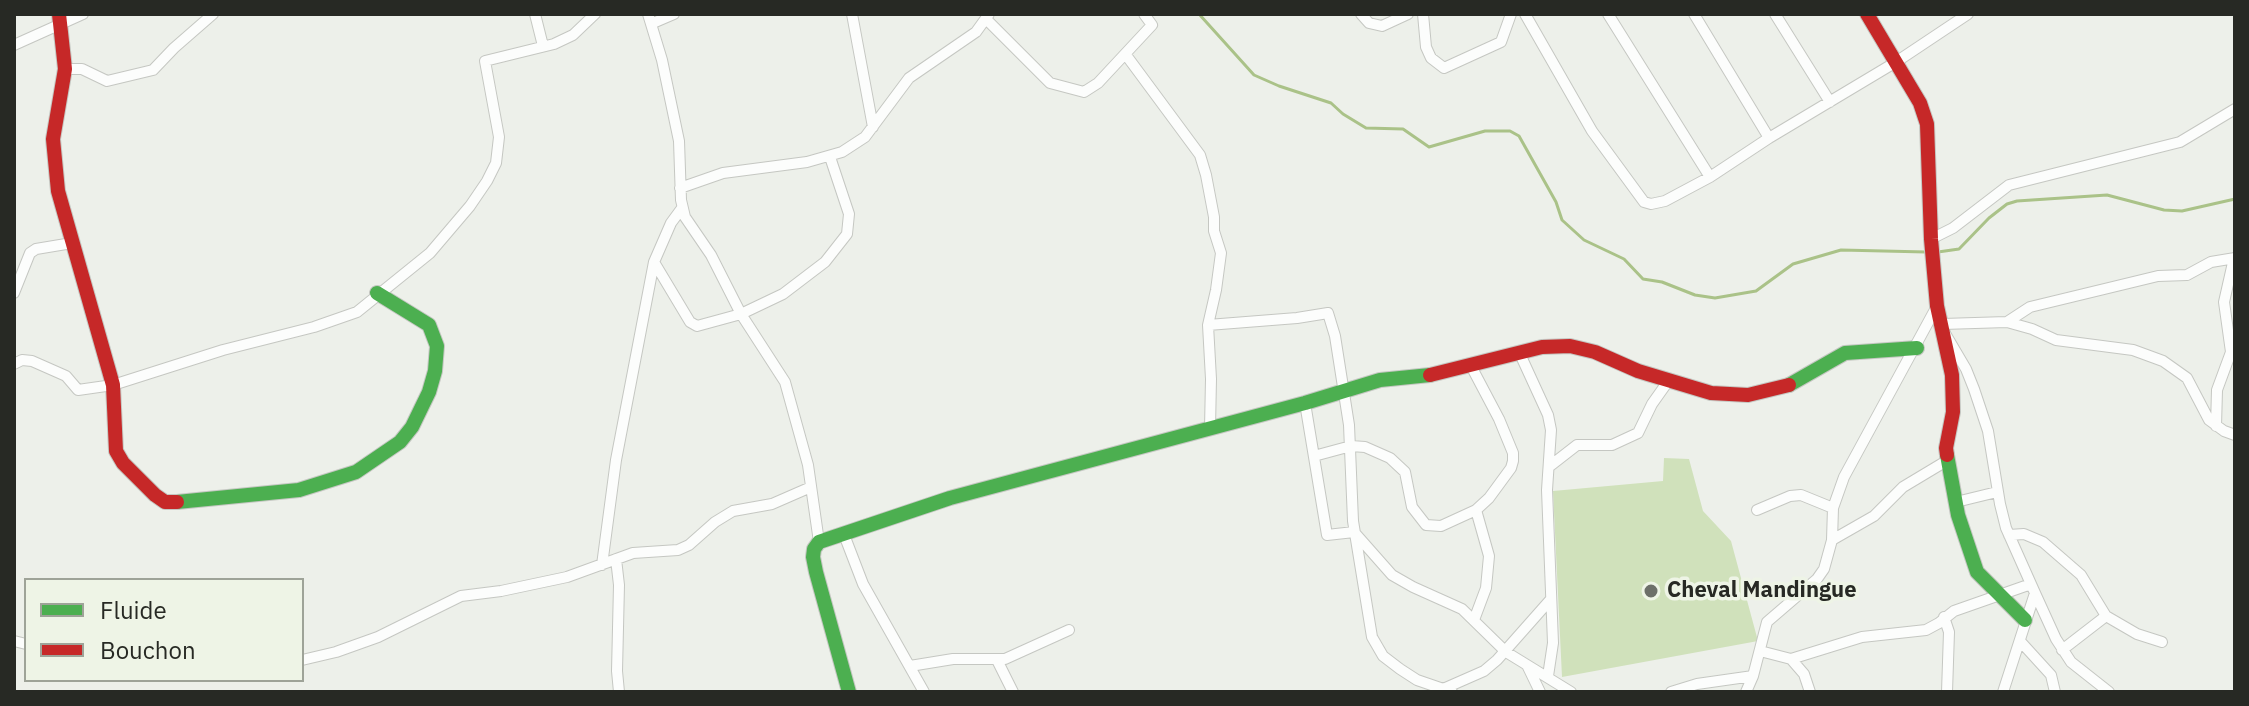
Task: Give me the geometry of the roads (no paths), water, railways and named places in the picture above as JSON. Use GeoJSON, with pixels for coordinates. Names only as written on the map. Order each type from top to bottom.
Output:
{"type":"FeatureCollection","features":[{"type":"Feature","properties":{"kind":"street"},"geometry":{"type":"LineString","coordinates":[[14,45],[59,19],[83,14]]}},
{"type":"Feature","properties":{"kind":"street"},"geometry":{"type":"LineString","coordinates":[[65,69],[82,69],[107,81],[153,70],[213,14]]}},
{"type":"Feature","properties":{"kind":"street"},"geometry":{"type":"LineString","coordinates":[[535,14],[543,46]]}},
{"type":"Feature","properties":{"kind":"street"},"geometry":{"type":"LineString","coordinates":[[14,364],[22,360],[32,361],[66,376],[78,390],[113,385],[223,350],[347,317],[430,253],[481,191],[496,163],[499,149],[498,121],[485,61],[573,35],[595,14]]}},
{"type":"Feature","properties":{"kind":"street"},"geometry":{"type":"LineString","coordinates":[[674,14],[650,19],[679,141],[682,208],[741,314],[785,382],[811,487],[819,542],[813,557],[849,692]]}},
{"type":"Feature","properties":{"kind":"street"},"geometry":{"type":"LineString","coordinates":[[852,14],[873,127]]}},
{"type":"Feature","properties":{"kind":"street"},"geometry":{"type":"LineString","coordinates":[[680,188],[723,173],[830,157],[856,144],[873,127],[909,78],[976,32],[988,17],[1050,83],[1076,92],[1090,90],[1152,25],[1144,14]]}},
{"type":"Feature","properties":{"kind":"street"},"geometry":{"type":"LineString","coordinates":[[1361,14],[1369,23],[1382,26],[1408,14]]}},
{"type":"Feature","properties":{"kind":"street"},"geometry":{"type":"LineString","coordinates":[[1423,14],[1426,47],[1431,58],[1444,68],[1501,42],[1511,14]]}},
{"type":"Feature","properties":{"kind":"street"},"geometry":{"type":"LineString","coordinates":[[1525,14],[1592,131],[1644,202],[1665,201],[1710,177],[1968,14]]}},
{"type":"Feature","properties":{"kind":"street"},"geometry":{"type":"LineString","coordinates":[[1608,14],[1710,177]]}},
{"type":"Feature","properties":{"kind":"street"},"geometry":{"type":"LineString","coordinates":[[1694,14],[1769,138]]}},
{"type":"Feature","properties":{"kind":"street"},"geometry":{"type":"LineString","coordinates":[[1775,14],[1830,102]]}},
{"type":"Feature","properties":{"kind":"street"},"geometry":{"type":"LineString","coordinates":[[1867,14],[1920,103],[1927,124],[1937,306],[1944,329],[1953,394],[1946,448],[1956,502],[1977,572],[2025,620]]}},
{"type":"Feature","properties":{"kind":"street"},"geometry":{"type":"LineString","coordinates":[[59,19],[65,69],[54,124],[53,150],[58,191],[113,385],[116,451],[142,483],[165,502],[288,492],[356,472],[408,434],[429,392],[437,346],[429,325],[377,293]]}},
{"type":"Feature","properties":{"kind":"street"},"geometry":{"type":"LineString","coordinates":[[1126,55],[1186,135],[1203,164],[1214,231],[1221,253],[1208,325],[1210,428]]}},
{"type":"Feature","properties":{"kind":"street"},"geometry":{"type":"LineString","coordinates":[[1931,239],[1953,228],[1988,198],[2009,185],[2185,140],[2235,109]]}},
{"type":"Feature","properties":{"kind":"street"},"geometry":{"type":"LineString","coordinates":[[654,262],[693,325],[704,325],[741,314],[783,294],[825,262],[847,234],[849,214],[830,157]]}},
{"type":"Feature","properties":{"kind":"street"},"geometry":{"type":"LineString","coordinates":[[602,565],[616,460],[654,262],[671,223],[682,208]]}},
{"type":"Feature","properties":{"kind":"street"},"geometry":{"type":"LineString","coordinates":[[14,293],[30,253],[36,249],[72,243]]}},
{"type":"Feature","properties":{"kind":"street"},"geometry":{"type":"LineString","coordinates":[[2007,322],[2030,307],[2158,276],[2187,275],[2211,262],[2235,258],[2224,302],[2231,352],[2217,390],[2214,405],[2216,426]]}},
{"type":"Feature","properties":{"kind":"street"},"geometry":{"type":"LineString","coordinates":[[1746,692],[1767,622],[1817,579],[1824,569],[1832,540],[1833,508],[1844,477],[1917,348],[1937,306]]}},
{"type":"Feature","properties":{"kind":"street"},"geometry":{"type":"LineString","coordinates":[[1208,325],[1328,313],[1335,336],[1351,446],[1354,532],[1369,623],[1377,648],[1400,669],[1430,688],[1448,691],[1484,671],[1506,652],[1551,599]]}},
{"type":"Feature","properties":{"kind":"street"},"geometry":{"type":"LineString","coordinates":[[1944,329],[2007,322],[2056,340],[2133,350],[2163,361],[2187,378],[2203,412],[2216,426],[2235,435]]}},
{"type":"Feature","properties":{"kind":"street"},"geometry":{"type":"LineString","coordinates":[[1944,329],[1974,389],[1988,431],[1997,492],[2009,535],[2033,589],[2062,650],[2080,671],[2109,692]]}},
{"type":"Feature","properties":{"kind":"street"},"geometry":{"type":"LineString","coordinates":[[819,542],[950,498],[1380,380],[1442,374],[1542,347],[1570,346],[1595,352],[1638,371],[1711,393],[1762,393],[1789,385],[1845,353],[1917,348]]}},
{"type":"Feature","properties":{"kind":"street"},"geometry":{"type":"LineString","coordinates":[[1520,354],[1548,415],[1552,445],[1547,490],[1553,643],[1548,676]]}},
{"type":"Feature","properties":{"kind":"street"},"geometry":{"type":"LineString","coordinates":[[1314,456],[1351,446],[1375,450],[1398,464],[1405,472],[1412,507],[1418,519],[1426,525],[1441,526],[1476,510],[1496,488],[1513,461],[1499,419],[1471,366]]}},
{"type":"Feature","properties":{"kind":"street"},"geometry":{"type":"LineString","coordinates":[[1550,466],[1577,445],[1612,445],[1638,433],[1669,380]]}},
{"type":"Feature","properties":{"kind":"street"},"geometry":{"type":"LineString","coordinates":[[1305,403],[1326,532],[1331,536],[1354,532]]}},
{"type":"Feature","properties":{"kind":"street"},"geometry":{"type":"LineString","coordinates":[[1832,540],[1874,516],[1903,487],[1948,460]]}},
{"type":"Feature","properties":{"kind":"street"},"geometry":{"type":"LineString","coordinates":[[304,660],[378,637],[461,596],[533,584],[633,553],[678,550],[733,511],[772,504],[811,487]]}},
{"type":"Feature","properties":{"kind":"street"},"geometry":{"type":"LineString","coordinates":[[1956,502],[1997,492]]}},
{"type":"Feature","properties":{"kind":"street"},"geometry":{"type":"LineString","coordinates":[[1757,510],[1790,496],[1801,495],[1833,508]]}},
{"type":"Feature","properties":{"kind":"street"},"geometry":{"type":"LineString","coordinates":[[1474,620],[1486,588],[1489,556],[1476,510]]}},
{"type":"Feature","properties":{"kind":"street"},"geometry":{"type":"LineString","coordinates":[[843,532],[866,591],[924,692]]}},
{"type":"Feature","properties":{"kind":"street"},"geometry":{"type":"LineString","coordinates":[[1354,532],[1392,575],[1462,609],[1506,652],[1571,692]]}},
{"type":"Feature","properties":{"kind":"street"},"geometry":{"type":"LineString","coordinates":[[2009,535],[2033,536],[2090,586],[2106,616],[2137,634],[2162,642]]}},
{"type":"Feature","properties":{"kind":"street"},"geometry":{"type":"LineString","coordinates":[[616,559],[619,585],[619,692]]}},
{"type":"Feature","properties":{"kind":"street"},"geometry":{"type":"LineString","coordinates":[[1760,651],[1791,659],[1862,637],[1926,630],[1954,611],[2033,589]]}},
{"type":"Feature","properties":{"kind":"street"},"geometry":{"type":"LineString","coordinates":[[2003,692],[2033,589]]}},
{"type":"Feature","properties":{"kind":"street"},"geometry":{"type":"LineString","coordinates":[[2062,650],[2106,616]]}},
{"type":"Feature","properties":{"kind":"street"},"geometry":{"type":"LineString","coordinates":[[1944,617],[1949,632],[1947,692]]}},
{"type":"Feature","properties":{"kind":"street"},"geometry":{"type":"LineString","coordinates":[[910,666],[953,659],[997,660],[1013,656],[1069,630]]}},
{"type":"Feature","properties":{"kind":"street"},"geometry":{"type":"LineString","coordinates":[[2020,641],[2051,675],[2055,692]]}},
{"type":"Feature","properties":{"kind":"street"},"geometry":{"type":"LineString","coordinates":[[1791,659],[1804,674],[1810,692]]}},
{"type":"Feature","properties":{"kind":"street"},"geometry":{"type":"LineString","coordinates":[[997,660],[1013,692]]}},
{"type":"Feature","properties":{"kind":"street"},"geometry":{"type":"LineString","coordinates":[[1527,665],[1540,692]]}},
{"type":"Feature","properties":{"kind":"street"},"geometry":{"type":"LineString","coordinates":[[1671,692],[1697,684],[1753,676]]}},
{"type":"Feature","properties":{"kind":"waterway"},"geometry":{"type":"LineString","coordinates":[[1199,14],[1254,75],[1331,103],[1366,128],[1403,129],[1429,147],[1485,131],[1510,131],[1519,136],[1556,202],[1562,220],[1584,240],[1624,259],[1643,279],[1715,298],[1756,291],[1793,264],[1841,250],[1926,252]]}},
{"type":"Feature","properties":{"kind":"waterway"},"geometry":{"type":"LineString","coordinates":[[1938,252],[1959,249],[1989,218],[2007,204],[2017,201],[2107,195],[2164,210],[2182,211],[2235,199]]}},
{"type":"Feature","properties":{"kind":"place","name":"Cheval Mandingue"},"geometry":{"type":"Point","coordinates":[1651,591]}}]}
